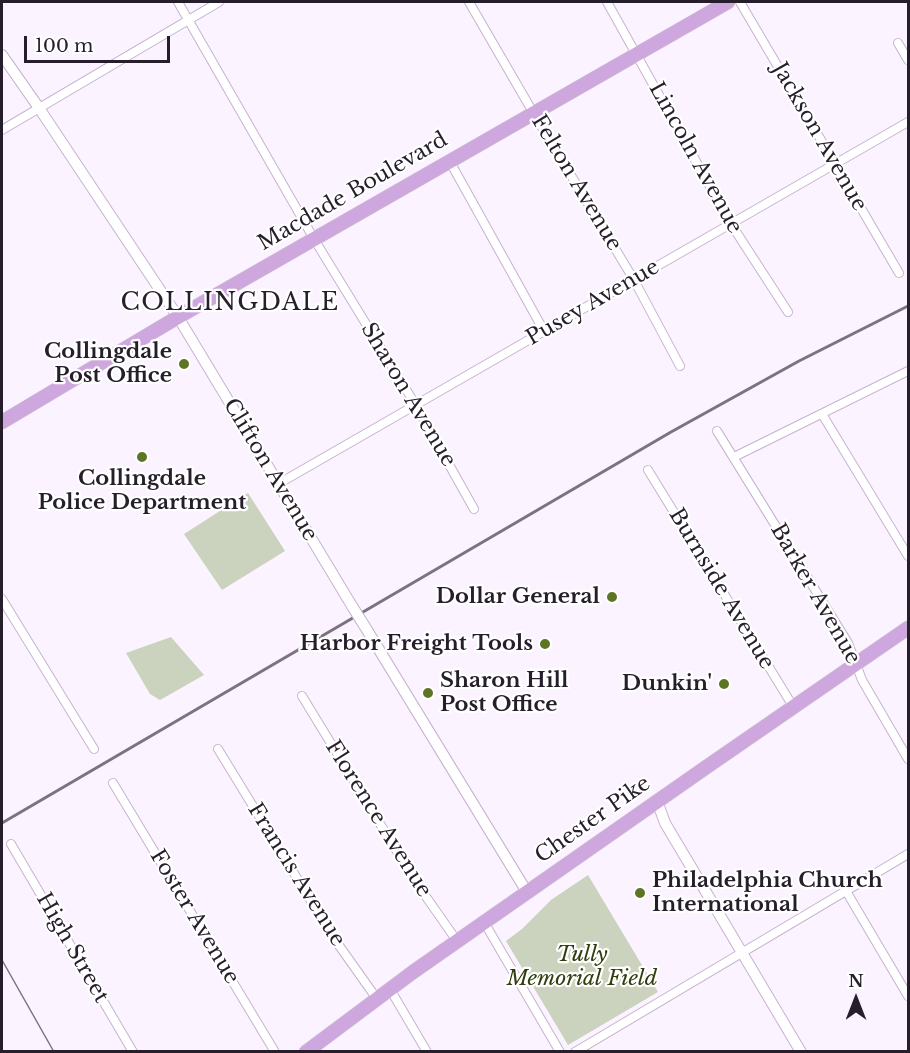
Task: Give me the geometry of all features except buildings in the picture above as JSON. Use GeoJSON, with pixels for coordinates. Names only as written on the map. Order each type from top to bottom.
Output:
{"type":"FeatureCollection","features":[{"type":"Feature","properties":{"kind":"main road","name":"Macdade Boulevard"},"geometry":{"type":"LineString","coordinates":[[3,418],[449,160],[534,114],[728,2]]}},
{"type":"Feature","properties":{"kind":"main road","name":"Chester Pike"},"geometry":{"type":"LineString","coordinates":[[306,1052],[484,922],[909,628]]}},
{"type":"Feature","properties":{"kind":"street","name":"Sharon Avenue"},"geometry":{"type":"LineString","coordinates":[[178,2],[315,239],[415,404],[474,509]]}},
{"type":"Feature","properties":{"kind":"street"},"geometry":{"type":"LineString","coordinates":[[2,130],[219,2]]}},
{"type":"Feature","properties":{"kind":"street","name":"Felton Avenue"},"geometry":{"type":"LineString","coordinates":[[469,2],[634,280],[680,366]]}},
{"type":"Feature","properties":{"kind":"street","name":"Lincoln Avenue"},"geometry":{"type":"LineString","coordinates":[[607,2],[731,224],[788,312]]}},
{"type":"Feature","properties":{"kind":"street","name":"Jackson Avenue"},"geometry":{"type":"LineString","coordinates":[[740,2],[899,273]]}},
{"type":"Feature","properties":{"kind":"street"},"geometry":{"type":"LineString","coordinates":[[898,43],[909,60]]}},
{"type":"Feature","properties":{"kind":"street","name":"Clifton Avenue"},"geometry":{"type":"LineString","coordinates":[[2,55],[178,316],[527,892]]}},
{"type":"Feature","properties":{"kind":"street","name":"Pusey Avenue"},"geometry":{"type":"LineString","coordinates":[[278,484],[909,122]]}},
{"type":"Feature","properties":{"kind":"street"},"geometry":{"type":"LineString","coordinates":[[449,160],[544,331]]}},
{"type":"Feature","properties":{"kind":"street"},"geometry":{"type":"LineString","coordinates":[[734,457],[909,371]]}},
{"type":"Feature","properties":{"kind":"street"},"geometry":{"type":"LineString","coordinates":[[822,414],[909,556]]}},
{"type":"Feature","properties":{"kind":"street","name":"Barker Avenue"},"geometry":{"type":"LineString","coordinates":[[717,430],[848,643],[862,680],[909,759]]}},
{"type":"Feature","properties":{"kind":"street","name":"Burnside Avenue"},"geometry":{"type":"LineString","coordinates":[[648,470],[794,708]]}},
{"type":"Feature","properties":{"kind":"street"},"geometry":{"type":"LineString","coordinates":[[2,599],[94,749]]}},
{"type":"Feature","properties":{"kind":"street","name":"Florence Avenue"},"geometry":{"type":"LineString","coordinates":[[302,696],[415,881],[457,941]]}},
{"type":"Feature","properties":{"kind":"street","name":"Francis Avenue"},"geometry":{"type":"LineString","coordinates":[[218,748],[333,937],[377,999]]}},
{"type":"Feature","properties":{"kind":"street","name":"Foster Avenue"},"geometry":{"type":"LineString","coordinates":[[113,783],[275,1052]]}},
{"type":"Feature","properties":{"kind":"street"},"geometry":{"type":"LineString","coordinates":[[657,801],[665,823],[801,1052]]}},
{"type":"Feature","properties":{"kind":"street","name":"High Street"},"geometry":{"type":"LineString","coordinates":[[11,844],[133,1052]]}},
{"type":"Feature","properties":{"kind":"street"},"geometry":{"type":"LineString","coordinates":[[574,1052],[741,951],[909,854]]}},
{"type":"Feature","properties":{"kind":"street"},"geometry":{"type":"LineString","coordinates":[[846,891],[909,996]]}},
{"type":"Feature","properties":{"kind":"street"},"geometry":{"type":"LineString","coordinates":[[484,922],[560,1052]]}},
{"type":"Feature","properties":{"kind":"street"},"geometry":{"type":"LineString","coordinates":[[390,989],[427,1052]]}},
{"type":"Feature","properties":{"kind":"green space"},"geometry":{"type":"Polygon","coordinates":[[[248,493],[285,551],[222,590],[184,534],[248,493]]]}},
{"type":"Feature","properties":{"kind":"green space"},"geometry":{"type":"Polygon","coordinates":[[[171,637],[204,675],[160,700],[150,694],[126,653],[171,637]]]}},
{"type":"Feature","properties":{"kind":"green space","name":"Tully Memorial Field"},"geometry":{"type":"Polygon","coordinates":[[[588,875],[658,992],[568,1045],[506,941],[522,929],[551,900],[588,875]]]}},
{"type":"Feature","properties":{"kind":"tram line"},"geometry":{"type":"LineString","coordinates":[[2,960],[54,1052]]}},
{"type":"Feature","properties":{"kind":"railway"},"geometry":{"type":"LineString","coordinates":[[2,823],[671,432],[799,361],[908,306]]}},
{"type":"Feature","properties":{"kind":"place","name":"Collingdale Post Office"},"geometry":{"type":"Point","coordinates":[184,364]}},
{"type":"Feature","properties":{"kind":"place","name":"Collingdale Police Department"},"geometry":{"type":"Point","coordinates":[142,457]}},
{"type":"Feature","properties":{"kind":"place","name":"Dollar General"},"geometry":{"type":"Point","coordinates":[612,597]}},
{"type":"Feature","properties":{"kind":"place","name":"Harbor Freight Tools"},"geometry":{"type":"Point","coordinates":[545,644]}},
{"type":"Feature","properties":{"kind":"place","name":"Dunkin'"},"geometry":{"type":"Point","coordinates":[724,684]}},
{"type":"Feature","properties":{"kind":"place","name":"Sharon Hill Post Office"},"geometry":{"type":"Point","coordinates":[428,693]}},
{"type":"Feature","properties":{"kind":"place","name":"Philadelphia Church International"},"geometry":{"type":"Point","coordinates":[640,893]}},
{"type":"Feature","properties":{"kind":"district","name":"COLLINGDALE"},"geometry":{"type":"Point","coordinates":[230,303]}}]}
